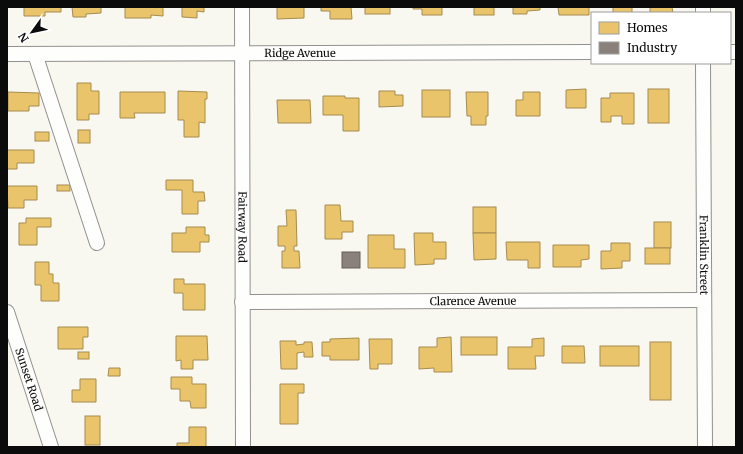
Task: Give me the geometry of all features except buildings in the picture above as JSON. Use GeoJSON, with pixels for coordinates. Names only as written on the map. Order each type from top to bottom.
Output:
{"type":"FeatureCollection","features":[{"type":"Feature","properties":{"kind":"street","name":"Fairway Road"},"geometry":{"type":"LineString","coordinates":[[242,7],[243,447]]}},
{"type":"Feature","properties":{"kind":"street","name":"Ridge Avenue"},"geometry":{"type":"LineString","coordinates":[[7,54],[591,52]]}},
{"type":"Feature","properties":{"kind":"street"},"geometry":{"type":"LineString","coordinates":[[36,54],[97,243]]}},
{"type":"Feature","properties":{"kind":"street","name":"Franklin Street"},"geometry":{"type":"LineString","coordinates":[[703,64],[705,447]]}},
{"type":"Feature","properties":{"kind":"street","name":"Clarence Avenue"},"geometry":{"type":"LineString","coordinates":[[242,302],[704,300]]}},
{"type":"Feature","properties":{"kind":"street","name":"Sunset Road"},"geometry":{"type":"LineString","coordinates":[[7,312],[51,447]]}}]}
